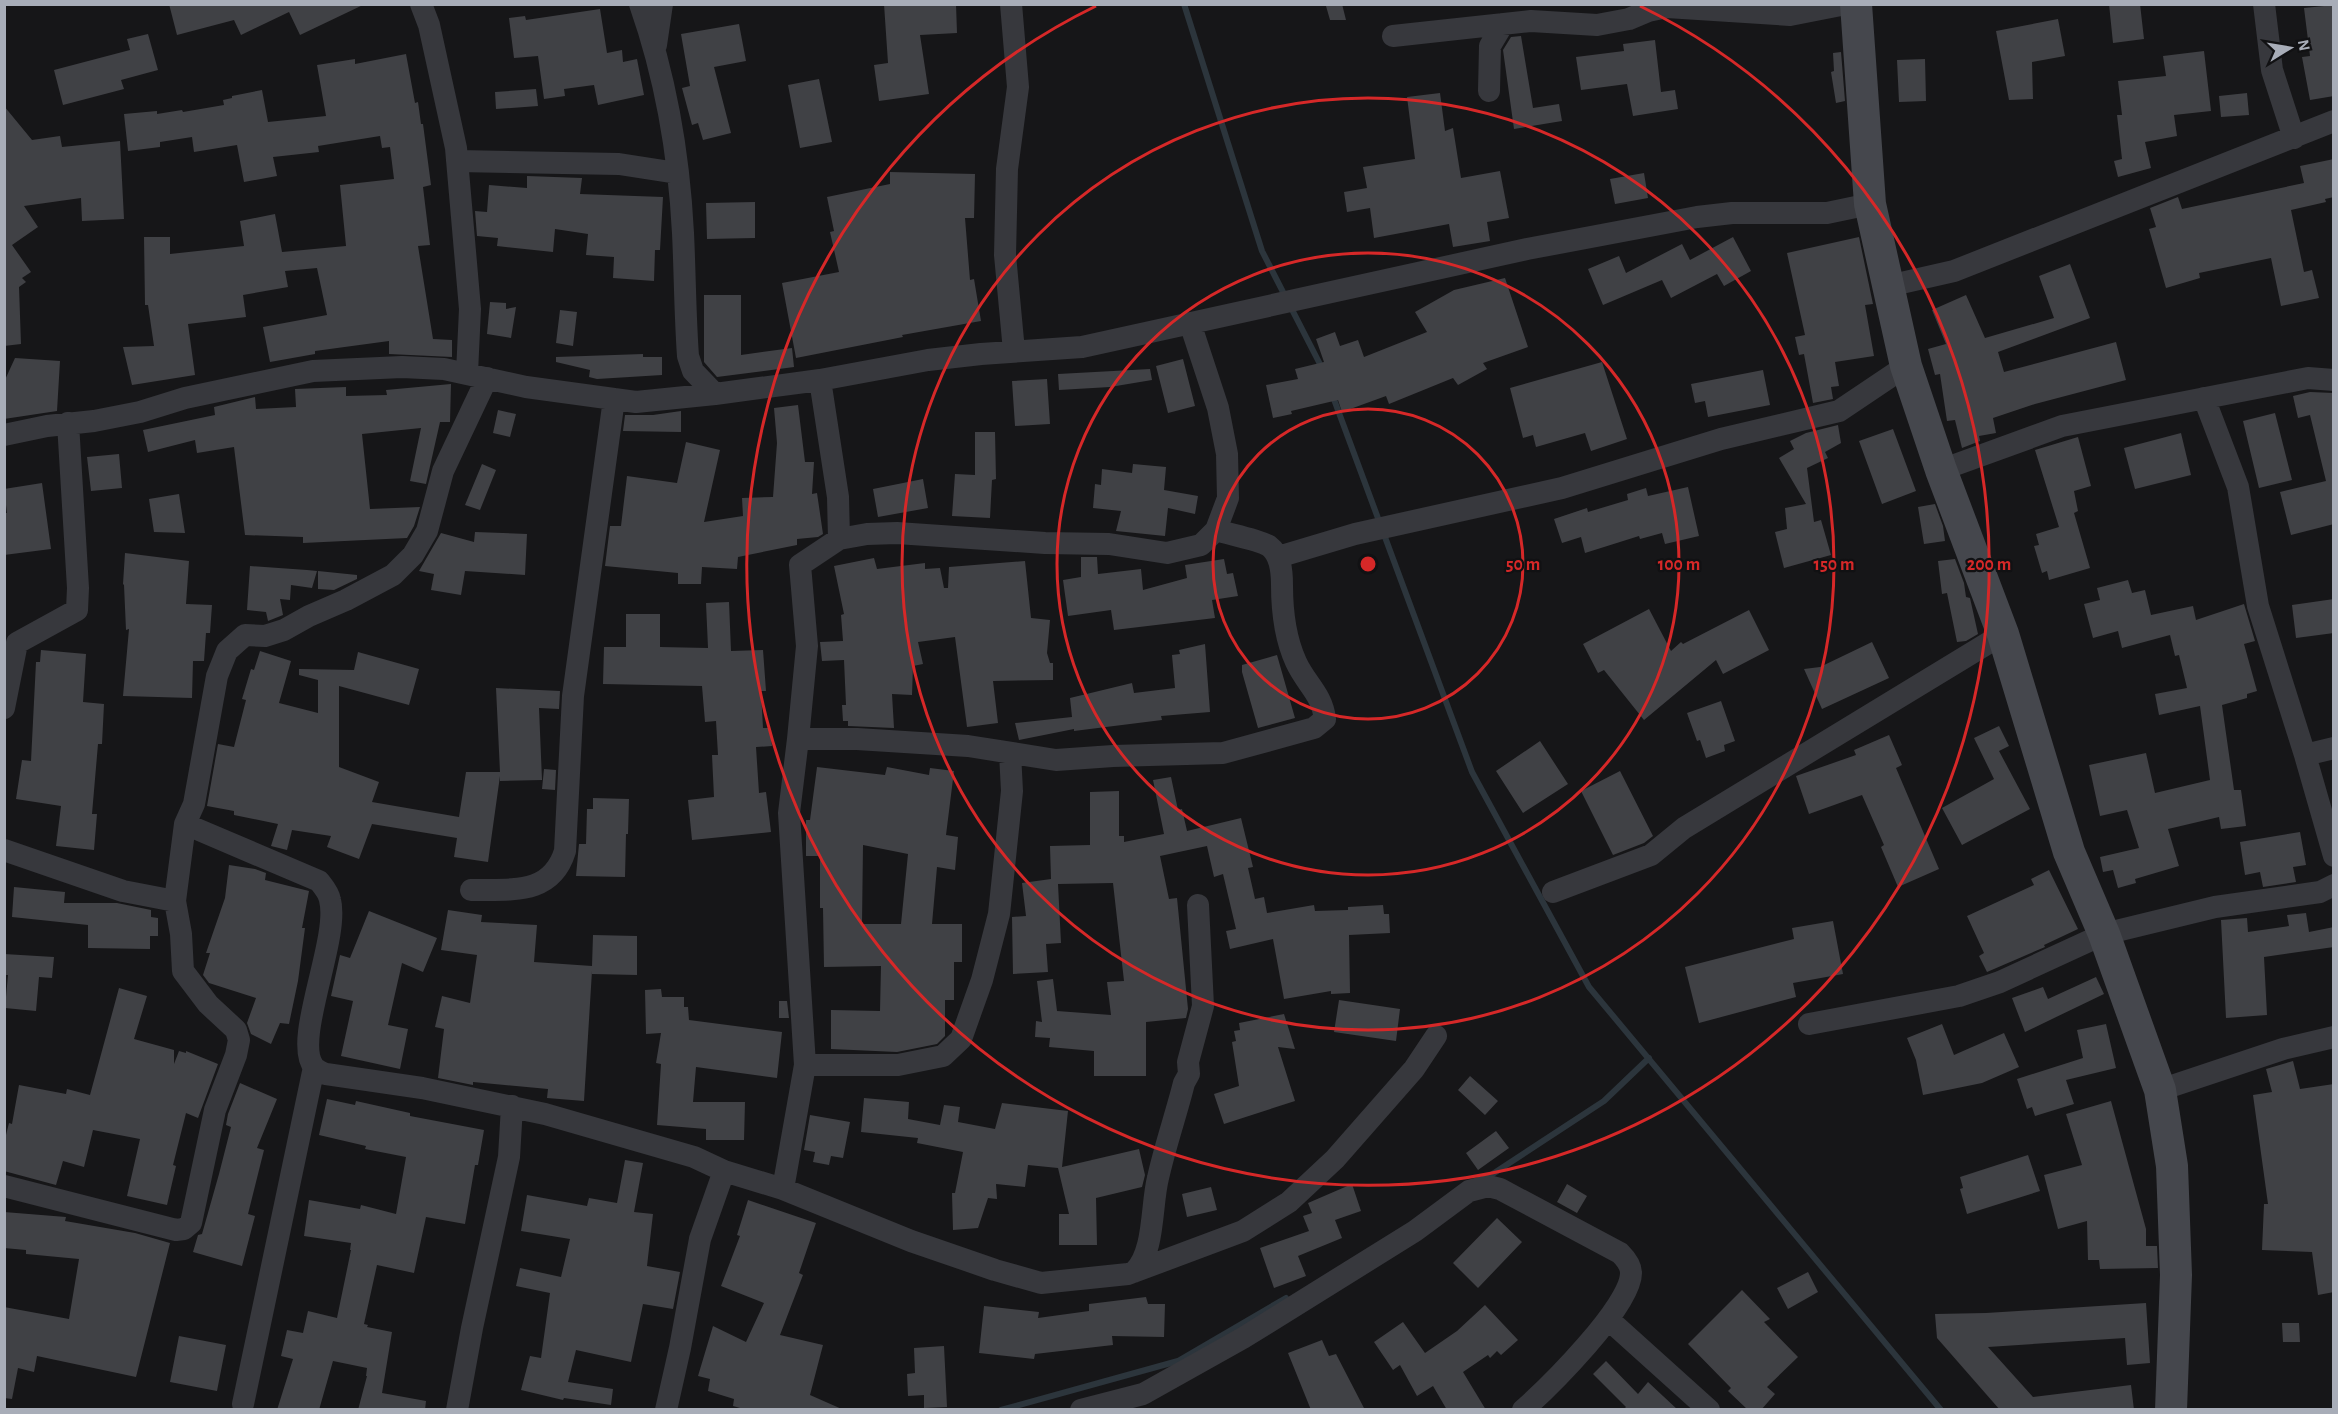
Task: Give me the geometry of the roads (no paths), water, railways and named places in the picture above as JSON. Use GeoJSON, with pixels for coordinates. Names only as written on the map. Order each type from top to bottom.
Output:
{"type":"FeatureCollection","features":[{"type":"Feature","properties":{"kind":"street"},"geometry":{"type":"LineString","coordinates":[[4,1186],[176,1230],[184,1229],[191,1223],[215,1110],[236,1055],[238,1040],[236,1030],[208,1004],[183,971],[181,934],[175,901],[185,825],[194,804],[217,676],[227,651],[245,635],[265,636],[284,630],[393,575],[413,555],[427,531],[443,471],[477,375],[457,161],[429,25],[421,4]]}},
{"type":"Feature","properties":{"kind":"street"},"geometry":{"type":"LineString","coordinates":[[640,4],[656,49],[672,131],[683,232],[688,356],[693,371],[715,394]]}},
{"type":"Feature","properties":{"kind":"street"},"geometry":{"type":"LineString","coordinates":[[656,49],[662,4]]}},
{"type":"Feature","properties":{"kind":"street"},"geometry":{"type":"LineString","coordinates":[[1011,4],[1018,87],[1007,169],[1005,255],[1014,351]]}},
{"type":"Feature","properties":{"kind":"street"},"geometry":{"type":"LineString","coordinates":[[1393,36],[1531,21],[1597,25],[1629,20],[1647,8],[1667,7],[1790,15],[1846,4]]}},
{"type":"Feature","properties":{"kind":"street"},"geometry":{"type":"LineString","coordinates":[[1856,4],[1870,204],[1906,366],[1941,470],[2002,634],[2069,852],[2104,934],[2160,1090],[2172,1166],[2176,1264],[2171,1410]]}},
{"type":"Feature","properties":{"kind":"street"},"geometry":{"type":"LineString","coordinates":[[2264,4],[2272,70],[2294,138]]}},
{"type":"Feature","properties":{"kind":"street"},"geometry":{"type":"LineString","coordinates":[[1490,91],[1490,46],[1503,24]]}},
{"type":"Feature","properties":{"kind":"street"},"geometry":{"type":"LineString","coordinates":[[1888,286],[1954,271],[2334,121]]}},
{"type":"Feature","properties":{"kind":"street"},"geometry":{"type":"LineString","coordinates":[[457,161],[619,164],[677,173]]}},
{"type":"Feature","properties":{"kind":"street"},"geometry":{"type":"LineString","coordinates":[[4,435],[140,412],[185,398],[313,371],[402,367],[444,369],[526,387],[636,402],[715,394],[820,380],[928,360],[1082,346],[1527,249],[1697,217],[1731,213],[1827,213],[1870,204]]}},
{"type":"Feature","properties":{"kind":"street"},"geometry":{"type":"LineString","coordinates":[[783,1189],[805,1065],[789,813],[807,646],[800,565],[839,539],[867,534],[897,533],[1045,543],[1109,544],[1167,553],[1201,544],[1216,530],[1228,498],[1227,454],[1218,408],[1190,323]]}},
{"type":"Feature","properties":{"kind":"street"},"geometry":{"type":"LineString","coordinates":[[1278,556],[1355,534],[1562,488],[1722,439],[1839,411],[1906,366]]}},
{"type":"Feature","properties":{"kind":"street"},"geometry":{"type":"LineString","coordinates":[[1941,470],[2062,426],[2308,378],[2334,380]]}},
{"type":"Feature","properties":{"kind":"street"},"geometry":{"type":"LineString","coordinates":[[820,380],[838,497],[839,539]]}},
{"type":"Feature","properties":{"kind":"street"},"geometry":{"type":"LineString","coordinates":[[2205,398],[2238,487],[2258,606],[2334,856]]}},
{"type":"Feature","properties":{"kind":"street"},"geometry":{"type":"LineString","coordinates":[[471,890],[520,889],[539,884],[560,867],[565,851],[573,696],[614,399]]}},
{"type":"Feature","properties":{"kind":"street"},"geometry":{"type":"LineString","coordinates":[[4,708],[17,643],[77,610],[78,588],[68,423]]}},
{"type":"Feature","properties":{"kind":"street"},"geometry":{"type":"LineString","coordinates":[[798,739],[857,739],[968,746],[1056,760],[1223,753],[1314,728],[1325,719],[1323,704],[1296,663],[1289,641],[1284,621],[1282,571],[1278,556],[1269,546],[1216,530]]}},
{"type":"Feature","properties":{"kind":"street"},"geometry":{"type":"LineString","coordinates":[[1553,892],[1651,855],[1684,828],[2002,634]]}},
{"type":"Feature","properties":{"kind":"street"},"geometry":{"type":"LineString","coordinates":[[2305,755],[2334,748]]}},
{"type":"Feature","properties":{"kind":"street"},"geometry":{"type":"LineString","coordinates":[[805,1065],[898,1065],[943,1056],[962,1039],[982,980],[999,914],[1011,813],[1010,753]]}},
{"type":"Feature","properties":{"kind":"street"},"geometry":{"type":"LineString","coordinates":[[185,825],[319,881],[331,901],[322,976],[308,1030],[310,1056],[314,1067],[243,1404]]}},
{"type":"Feature","properties":{"kind":"street"},"geometry":{"type":"LineString","coordinates":[[4,850],[123,891],[175,901]]}},
{"type":"Feature","properties":{"kind":"street"},"geometry":{"type":"LineString","coordinates":[[1809,1024],[1959,996],[2000,982],[2104,934],[2214,907],[2320,892],[2334,885]]}},
{"type":"Feature","properties":{"kind":"street"},"geometry":{"type":"LineString","coordinates":[[1134,1272],[1143,1258],[1150,1231],[1157,1179],[1184,1083],[1189,1074],[1188,1062],[1203,1006],[1198,905]]}},
{"type":"Feature","properties":{"kind":"street"},"geometry":{"type":"LineString","coordinates":[[314,1067],[326,1074],[341,1078],[422,1088],[545,1114],[694,1157],[724,1171],[783,1189],[911,1241],[1041,1283],[1134,1272],[1243,1231],[1289,1202],[1335,1159],[1414,1069],[1436,1036]]}},
{"type":"Feature","properties":{"kind":"street"},"geometry":{"type":"LineString","coordinates":[[2160,1090],[2283,1049],[2334,1037]]}},
{"type":"Feature","properties":{"kind":"street"},"geometry":{"type":"LineString","coordinates":[[457,1410],[508,1157],[512,1107]]}},
{"type":"Feature","properties":{"kind":"street"},"geometry":{"type":"LineString","coordinates":[[666,1410],[700,1239],[724,1171]]}},
{"type":"Feature","properties":{"kind":"street"},"geometry":{"type":"LineString","coordinates":[[1081,1410],[1143,1394],[1243,1338],[1414,1231],[1469,1191],[1488,1186],[1500,1189],[1620,1253],[1630,1266],[1630,1278],[1608,1318],[1569,1367],[1523,1410]]}},
{"type":"Feature","properties":{"kind":"street"},"geometry":{"type":"LineString","coordinates":[[1608,1318],[1709,1410]]}},
{"type":"Feature","properties":{"kind":"waterway"},"geometry":{"type":"LineString","coordinates":[[1184,4],[1262,251],[1323,370]]}},
{"type":"Feature","properties":{"kind":"waterway"},"geometry":{"type":"LineString","coordinates":[[1332,394],[1472,772],[1589,987],[1941,1410]]}},
{"type":"Feature","properties":{"kind":"waterway"},"geometry":{"type":"LineString","coordinates":[[1485,1179],[1604,1101],[1649,1058]]}},
{"type":"Feature","properties":{"kind":"waterway"},"geometry":{"type":"LineString","coordinates":[[1001,1410],[1178,1361],[1286,1298]]}}]}
